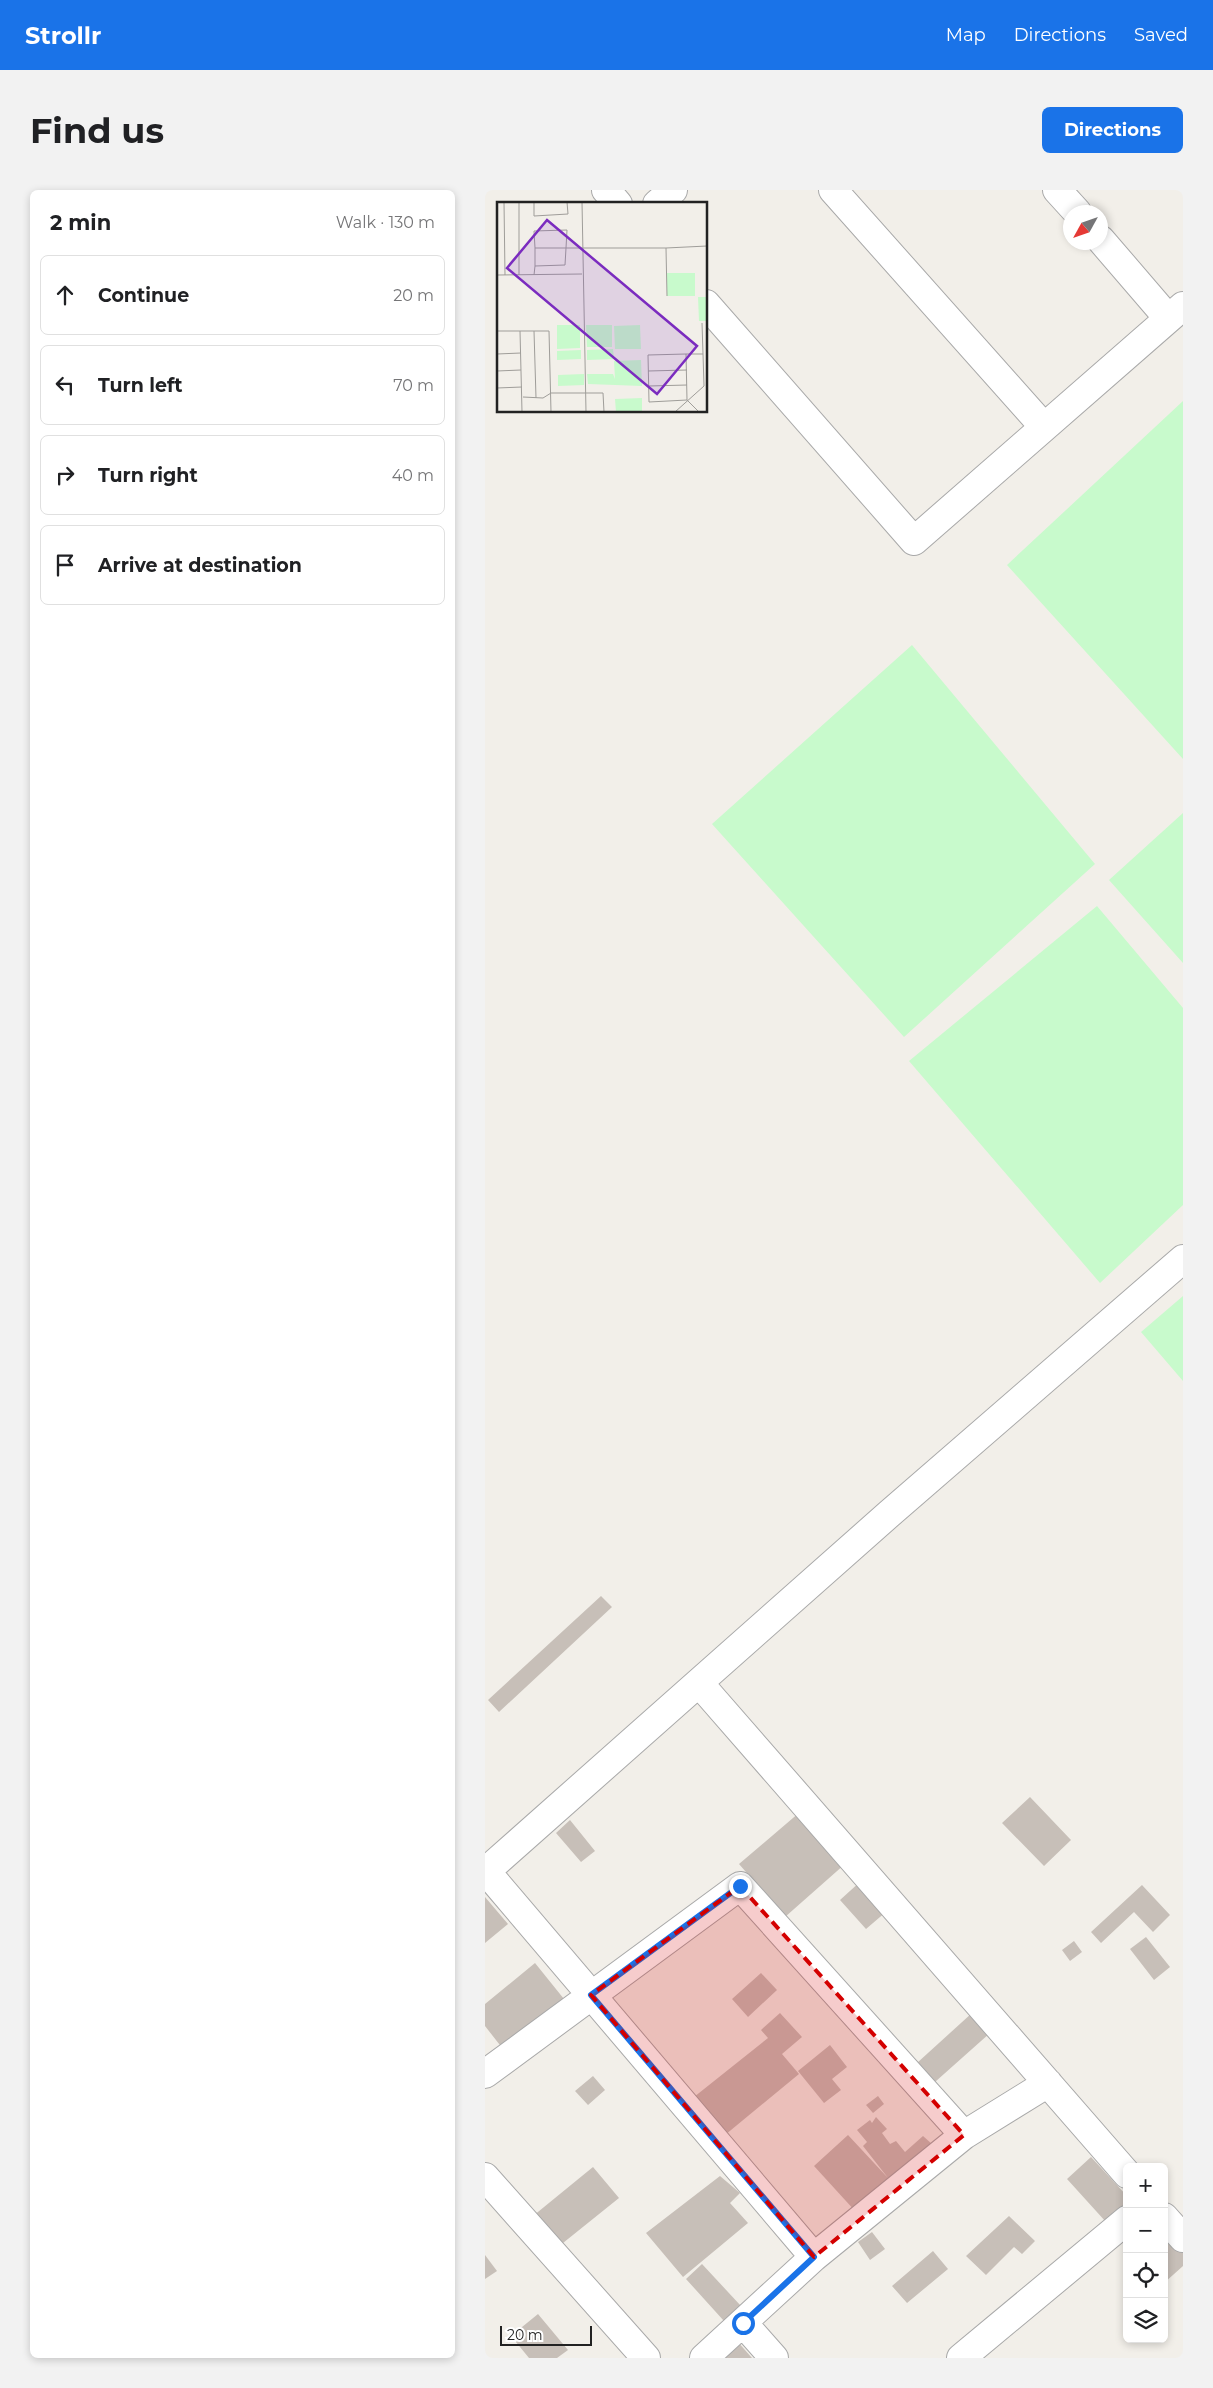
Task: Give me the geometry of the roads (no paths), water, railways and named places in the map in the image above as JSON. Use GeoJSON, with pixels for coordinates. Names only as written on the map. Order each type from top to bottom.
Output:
{"type":"FeatureCollection","features":[{"type":"Feature","properties":{"kind":"street"},"geometry":{"type":"LineString","coordinates":[[606,190],[616,202]]}},
{"type":"Feature","properties":{"kind":"street"},"geometry":{"type":"LineString","coordinates":[[659,202],[673,190]]}},
{"type":"Feature","properties":{"kind":"street"},"geometry":{"type":"LineString","coordinates":[[833,190],[1044,427]]}},
{"type":"Feature","properties":{"kind":"street"},"geometry":{"type":"LineString","coordinates":[[1057,190],[1071,205]]}},
{"type":"Feature","properties":{"kind":"street"},"geometry":{"type":"LineString","coordinates":[[707,305],[914,541],[1176,312],[1108,247]]}},
{"type":"Feature","properties":{"kind":"street"},"geometry":{"type":"LineString","coordinates":[[814,2257],[485,1871],[889,1514],[1183,1259]]}},
{"type":"Feature","properties":{"kind":"street"},"geometry":{"type":"LineString","coordinates":[[699,1683],[1123,2169]]}},
{"type":"Feature","properties":{"kind":"street"},"geometry":{"type":"LineString","coordinates":[[485,2074],[740,1886],[964,2135]]}},
{"type":"Feature","properties":{"kind":"street"},"geometry":{"type":"LineString","coordinates":[[704,2358],[814,2257],[964,2135],[1048,2083]]}},
{"type":"Feature","properties":{"kind":"street"},"geometry":{"type":"LineString","coordinates":[[485,2177],[646,2358]]}},
{"type":"Feature","properties":{"kind":"street"},"geometry":{"type":"LineString","coordinates":[[1168,2221],[1183,2238]]}},
{"type":"Feature","properties":{"kind":"street"},"geometry":{"type":"LineString","coordinates":[[961,2358],[1123,2223]]}},
{"type":"Feature","properties":{"kind":"street"},"geometry":{"type":"LineString","coordinates":[[743,2323],[774,2358]]}}]}
